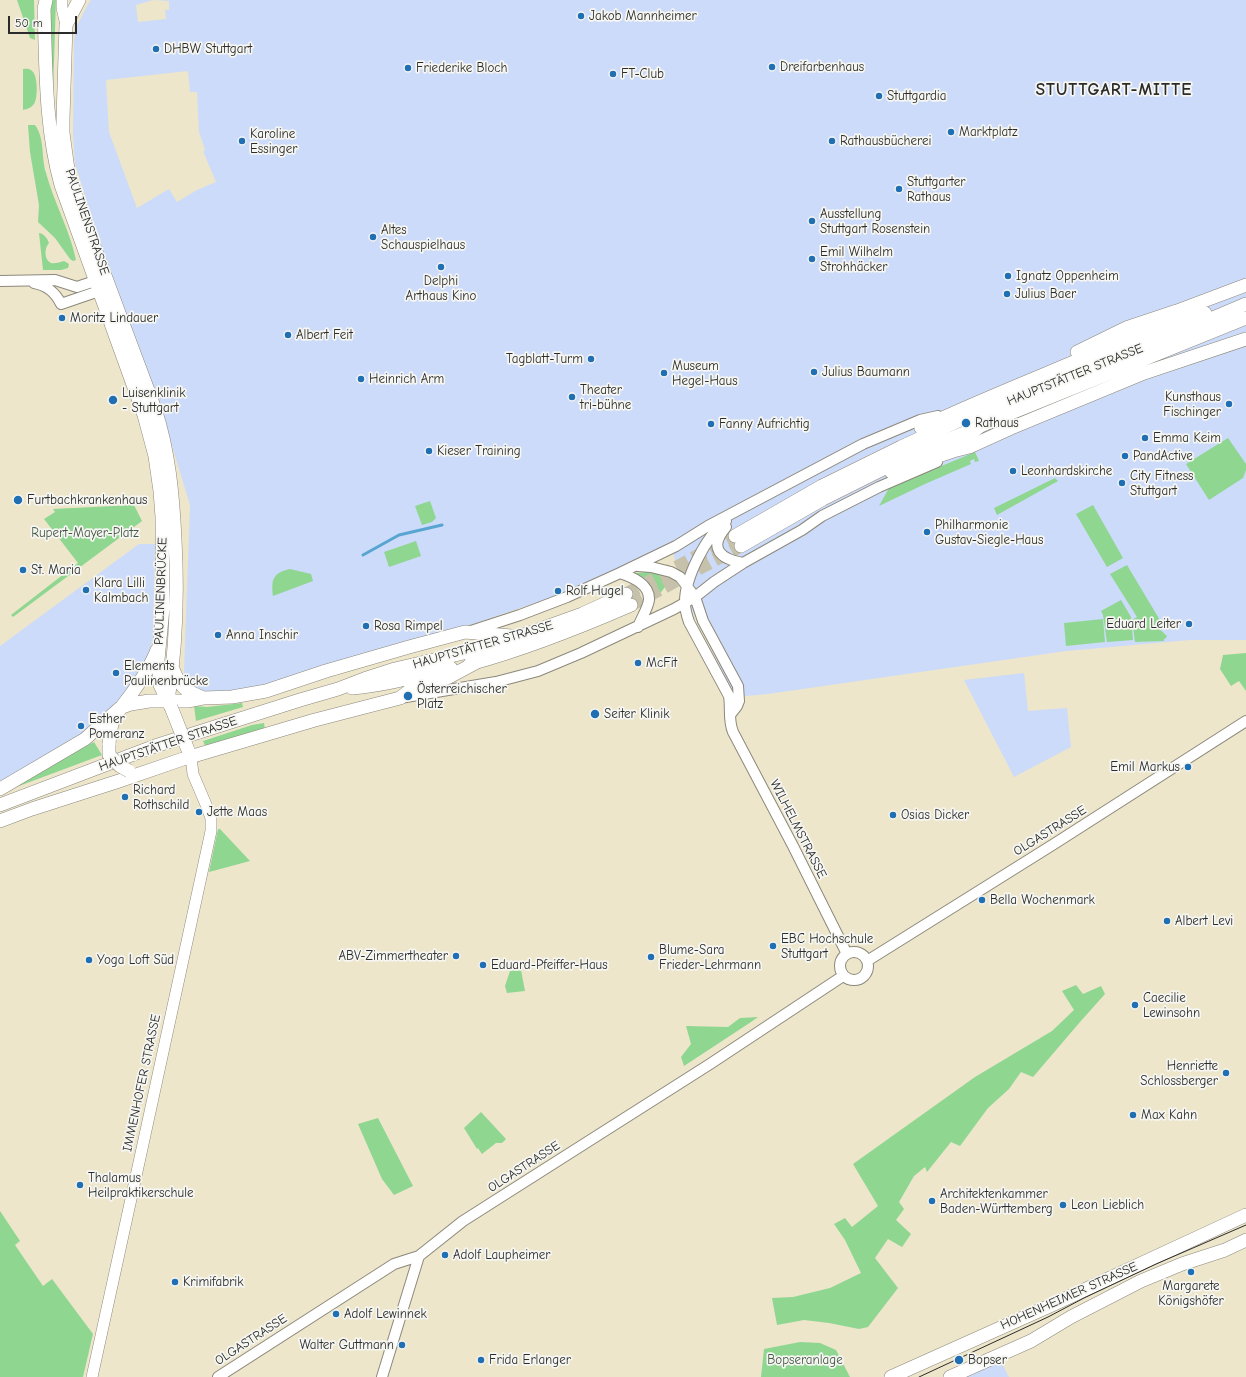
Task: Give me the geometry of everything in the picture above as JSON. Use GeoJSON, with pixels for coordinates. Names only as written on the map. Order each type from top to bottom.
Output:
{"type":"FeatureCollection","features":[{"type":"Feature","properties":{"kind":"main road","name":"PAULINENSTRASSE"},"geometry":{"type":"LineString","coordinates":[[46,0],[44,9],[48,119],[54,160],[61,185],[152,402],[163,437]]}},
{"type":"Feature","properties":{"kind":"main road"},"geometry":{"type":"LineString","coordinates":[[62,0],[62,8],[66,24]]}},
{"type":"Feature","properties":{"kind":"main road","name":"PAULINENSTRASSE"},"geometry":{"type":"LineString","coordinates":[[79,0],[66,24],[63,133],[69,177],[148,430]]}},
{"type":"Feature","properties":{"kind":"main road"},"geometry":{"type":"LineString","coordinates":[[1050,372],[1072,355],[1126,328],[1177,311],[1246,285]]}},
{"type":"Feature","properties":{"kind":"main road","name":"HAUPTSTÄTTER STRASSE"},"geometry":{"type":"LineString","coordinates":[[1246,304],[958,422],[898,449],[822,486],[738,541],[899,460],[1246,318]]}},
{"type":"Feature","properties":{"kind":"main road"},"geometry":{"type":"LineString","coordinates":[[898,449],[913,432],[1050,372],[1166,326],[1211,311],[1222,314]]}},
{"type":"Feature","properties":{"kind":"main road"},"geometry":{"type":"LineString","coordinates":[[859,480],[890,473],[953,451],[969,448],[1005,431],[1144,373],[1246,339]]}},
{"type":"Feature","properties":{"kind":"main road"},"geometry":{"type":"LineString","coordinates":[[1144,373],[1179,345]]}},
{"type":"Feature","properties":{"kind":"main road","name":"PAULINENBRÜCKE"},"geometry":{"type":"LineString","coordinates":[[120,708],[155,661],[160,640],[163,608],[162,517],[155,456],[148,430]]}},
{"type":"Feature","properties":{"kind":"main road","name":"PAULINENBRÜCKE"},"geometry":{"type":"LineString","coordinates":[[163,437],[172,490],[177,565],[176,620],[170,704]]}},
{"type":"Feature","properties":{"kind":"main road","name":"HAUPTSTÄTTER STRASSE"},"geometry":{"type":"LineString","coordinates":[[0,805],[155,746],[338,689],[395,669],[472,651],[521,636],[628,599],[593,621],[527,647],[477,662],[369,687],[338,689]]}},
{"type":"Feature","properties":{"kind":"main road"},"geometry":{"type":"LineString","coordinates":[[0,789],[85,739],[96,731],[120,708],[135,703],[170,704],[204,698],[232,697],[266,691],[326,671],[465,632],[521,636]]}},
{"type":"Feature","properties":{"kind":"main road","name":"PAULINENBRÜCKE"},"geometry":{"type":"LineString","coordinates":[[155,661],[160,685],[170,704]]}},
{"type":"Feature","properties":{"kind":"main road"},"geometry":{"type":"LineString","coordinates":[[0,821],[119,781],[190,754],[400,698],[408,691],[449,677],[477,662]]}},
{"type":"Feature","properties":{"kind":"main road"},"geometry":{"type":"LineString","coordinates":[[173,664],[178,681],[182,687],[189,692],[204,698]]}},
{"type":"Feature","properties":{"kind":"main road"},"geometry":{"type":"LineString","coordinates":[[170,704],[190,754],[193,774]]}},
{"type":"Feature","properties":{"kind":"main road"},"geometry":{"type":"LineString","coordinates":[[108,749],[112,726],[120,708]]}},
{"type":"Feature","properties":{"kind":"main road"},"geometry":{"type":"LineString","coordinates":[[96,731],[120,766],[129,771],[143,772]]}},
{"type":"Feature","properties":{"kind":"main road"},"geometry":{"type":"LineString","coordinates":[[172,762],[185,768],[193,774]]}},
{"type":"Feature","properties":{"kind":"main road","name":"IMMENHOFER STRASSE"},"geometry":{"type":"LineString","coordinates":[[92,1377],[115,1264],[211,831],[211,818],[208,806],[193,774]]}},
{"type":"Feature","properties":{"kind":"main road","name":"HOHENHEIMER STRASSE"},"geometry":{"type":"LineString","coordinates":[[891,1377],[1054,1304],[1246,1215]]}},
{"type":"Feature","properties":{"kind":"main road","name":"HOHENHEIMER STRASSE"},"geometry":{"type":"LineString","coordinates":[[950,1377],[1031,1341],[1071,1317],[1141,1281],[1182,1264],[1225,1250],[1246,1240]]}},
{"type":"Feature","properties":{"kind":"street"},"geometry":{"type":"LineString","coordinates":[[0,281],[55,280],[77,287],[102,282]]}},
{"type":"Feature","properties":{"kind":"street"},"geometry":{"type":"LineString","coordinates":[[24,281],[40,284],[47,288],[58,296],[61,304],[102,282]]}},
{"type":"Feature","properties":{"kind":"street"},"geometry":{"type":"LineString","coordinates":[[465,632],[520,615],[567,597],[676,546],[708,526],[832,460],[880,437],[920,420],[952,414]]}},
{"type":"Feature","properties":{"kind":"street"},"geometry":{"type":"LineString","coordinates":[[942,460],[985,424]]}},
{"type":"Feature","properties":{"kind":"street"},"geometry":{"type":"LineString","coordinates":[[400,698],[496,682],[538,671],[581,653],[674,610],[695,597],[714,582],[839,507],[879,487],[969,448]]}},
{"type":"Feature","properties":{"kind":"street"},"geometry":{"type":"LineString","coordinates":[[740,510],[722,531],[716,544],[717,549],[729,560],[743,564]]}},
{"type":"Feature","properties":{"kind":"street"},"geometry":{"type":"LineString","coordinates":[[685,603],[688,587],[697,560],[707,541],[720,526],[740,510]]}},
{"type":"Feature","properties":{"kind":"street"},"geometry":{"type":"LineString","coordinates":[[635,566],[651,567],[671,572],[680,577],[695,597],[703,621],[738,686],[739,701],[730,715]]}},
{"type":"Feature","properties":{"kind":"street"},"geometry":{"type":"LineString","coordinates":[[620,573],[639,581],[647,592],[649,600],[638,626]]}},
{"type":"Feature","properties":{"kind":"street","name":"WILHELMSTRASSE"},"geometry":{"type":"LineString","coordinates":[[685,603],[689,622],[729,696],[730,722],[733,732],[793,846],[847,954]]}},
{"type":"Feature","properties":{"kind":"street"},"geometry":{"type":"LineString","coordinates":[[674,610],[689,622]]}},
{"type":"Feature","properties":{"kind":"street","name":"OLGASTRASSE"},"geometry":{"type":"LineString","coordinates":[[867,961],[1054,844],[1246,720]]}},
{"type":"Feature","properties":{"kind":"street"},"geometry":{"type":"LineString","coordinates":[[856,952],[861,954],[867,961],[868,965],[866,973],[860,979],[851,980],[843,976],[840,966],[843,957],[847,954],[856,952]]}},
{"type":"Feature","properties":{"kind":"street","name":"OLGASTRASSE"},"geometry":{"type":"LineString","coordinates":[[218,1377],[394,1264],[419,1256],[463,1221],[710,1064],[843,976]]}},
{"type":"Feature","properties":{"kind":"street"},"geometry":{"type":"LineString","coordinates":[[382,1377],[419,1256]]}},
{"type":"Feature","properties":{"kind":"shaded area"},"geometry":{"type":"Polygon","coordinates":[[[91,0],[153,0],[136,5],[138,22],[166,19],[165,10],[169,10],[169,1],[154,0],[1246,0],[1246,640],[1190,640],[1066,651],[768,694],[735,697],[690,606],[670,544],[616,571],[544,600],[373,658],[265,687],[183,699],[190,505],[166,426],[115,291],[75,164],[73,135],[74,41],[76,28],[91,0]],[[188,71],[106,80],[109,132],[137,208],[169,189],[177,202],[197,190],[216,182],[203,151],[205,150],[199,132],[197,92],[190,92],[188,71]]]}},
{"type":"Feature","properties":{"kind":"shaded area"},"geometry":{"type":"Polygon","coordinates":[[[139,544],[155,544],[153,638],[148,657],[131,687],[81,739],[0,787],[0,646],[139,544]]]}},
{"type":"Feature","properties":{"kind":"shaded area"},"geometry":{"type":"Polygon","coordinates":[[[1024,673],[1028,711],[1067,708],[1071,747],[1014,777],[964,680],[1024,673]]]}},
{"type":"Feature","properties":{"kind":"shaded area"},"geometry":{"type":"Polygon","coordinates":[[[1000,1360],[1009,1377],[964,1377],[1000,1360]]]}},
{"type":"Feature","properties":{"kind":"green space"},"geometry":{"type":"Polygon","coordinates":[[[17,0],[34,0],[35,40],[30,38],[17,0]]]}},
{"type":"Feature","properties":{"kind":"green space"},"geometry":{"type":"Polygon","coordinates":[[[50,0],[56,0],[53,93],[51,93],[50,0]]]}},
{"type":"Feature","properties":{"kind":"green space"},"geometry":{"type":"Polygon","coordinates":[[[23,69],[30,69],[34,73],[37,87],[34,104],[23,110],[23,69]]]}},
{"type":"Feature","properties":{"kind":"green space"},"geometry":{"type":"Polygon","coordinates":[[[28,125],[35,125],[38,130],[42,142],[46,173],[70,238],[76,260],[73,261],[70,259],[55,238],[38,222],[39,205],[30,152],[28,125]]]}},
{"type":"Feature","properties":{"kind":"green space"},"geometry":{"type":"Polygon","coordinates":[[[39,233],[45,236],[49,243],[46,248],[47,259],[51,263],[64,261],[69,264],[68,268],[61,270],[43,270],[39,233]]]}},
{"type":"Feature","properties":{"kind":"green space"},"geometry":{"type":"Polygon","coordinates":[[[1228,438],[1246,464],[1246,470],[1243,478],[1209,500],[1186,464],[1228,438]]]}},
{"type":"Feature","properties":{"kind":"green space"},"geometry":{"type":"Polygon","coordinates":[[[975,452],[979,461],[975,462],[974,459],[970,461],[971,464],[879,506],[889,488],[975,452]]]}},
{"type":"Feature","properties":{"kind":"green space"},"geometry":{"type":"Polygon","coordinates":[[[1055,478],[1058,481],[997,515],[994,508],[1055,478]]]}},
{"type":"Feature","properties":{"kind":"green space"},"geometry":{"type":"Polygon","coordinates":[[[430,501],[436,518],[432,522],[422,525],[415,506],[430,501]]]}},
{"type":"Feature","properties":{"kind":"green space","name":"Rupert-Mayer-Platz"},"geometry":{"type":"Polygon","coordinates":[[[134,505],[142,521],[13,617],[11,615],[78,563],[44,519],[55,512],[53,509],[134,505]]]}},
{"type":"Feature","properties":{"kind":"green space"},"geometry":{"type":"Polygon","coordinates":[[[1093,505],[1123,558],[1107,567],[1076,514],[1093,505]]]}},
{"type":"Feature","properties":{"kind":"green space"},"geometry":{"type":"Polygon","coordinates":[[[416,541],[421,556],[389,567],[384,552],[416,541]]]}},
{"type":"Feature","properties":{"kind":"green space"},"geometry":{"type":"Polygon","coordinates":[[[1127,565],[1161,622],[1156,626],[1167,636],[1164,641],[1135,642],[1132,620],[1137,617],[1110,574],[1127,565]]]}},
{"type":"Feature","properties":{"kind":"green space"},"geometry":{"type":"Polygon","coordinates":[[[290,569],[311,574],[313,581],[273,596],[272,585],[274,578],[280,573],[290,569]]]}},
{"type":"Feature","properties":{"kind":"green space"},"geometry":{"type":"Polygon","coordinates":[[[660,571],[665,587],[654,601],[635,573],[660,571]]]}},
{"type":"Feature","properties":{"kind":"green space"},"geometry":{"type":"Polygon","coordinates":[[[1121,600],[1131,617],[1133,640],[1107,642],[1103,615],[1101,611],[1121,600]]]}},
{"type":"Feature","properties":{"kind":"green space"},"geometry":{"type":"Polygon","coordinates":[[[1103,619],[1105,642],[1066,646],[1064,623],[1103,619]]]}},
{"type":"Feature","properties":{"kind":"green space"},"geometry":{"type":"Polygon","coordinates":[[[1246,653],[1246,691],[1239,681],[1231,686],[1220,669],[1223,655],[1246,653]]]}},
{"type":"Feature","properties":{"kind":"green space"},"geometry":{"type":"Polygon","coordinates":[[[242,703],[243,707],[196,721],[194,706],[207,707],[242,703]]]}},
{"type":"Feature","properties":{"kind":"green space"},"geometry":{"type":"Polygon","coordinates":[[[264,723],[265,730],[206,748],[203,741],[252,725],[264,723]]]}},
{"type":"Feature","properties":{"kind":"green space"},"geometry":{"type":"Polygon","coordinates":[[[94,742],[102,755],[11,789],[84,744],[86,746],[94,742]]]}},
{"type":"Feature","properties":{"kind":"green space"},"geometry":{"type":"Polygon","coordinates":[[[218,829],[220,829],[250,861],[209,872],[218,829]]]}},
{"type":"Feature","properties":{"kind":"green space"},"geometry":{"type":"Polygon","coordinates":[[[521,970],[525,991],[507,993],[505,986],[510,971],[521,970]]]}},
{"type":"Feature","properties":{"kind":"green space"},"geometry":{"type":"Polygon","coordinates":[[[1076,985],[1083,994],[1101,986],[1105,994],[1033,1077],[1021,1072],[1009,1089],[988,1108],[960,1146],[951,1142],[927,1172],[925,1167],[914,1176],[899,1202],[904,1209],[896,1220],[911,1234],[902,1247],[888,1239],[875,1258],[898,1288],[868,1327],[859,1329],[804,1320],[777,1325],[772,1298],[793,1297],[830,1288],[861,1273],[845,1240],[834,1224],[845,1218],[852,1227],[878,1206],[853,1164],[975,1077],[1052,1031],[1074,1010],[1062,991],[1076,985]]]}},
{"type":"Feature","properties":{"kind":"green space"},"geometry":{"type":"Polygon","coordinates":[[[758,1017],[684,1066],[681,1057],[691,1044],[686,1026],[728,1027],[740,1018],[758,1017]]]}},
{"type":"Feature","properties":{"kind":"green space"},"geometry":{"type":"Polygon","coordinates":[[[481,1112],[506,1139],[502,1143],[496,1143],[482,1154],[478,1148],[477,1149],[464,1128],[481,1112]]]}},
{"type":"Feature","properties":{"kind":"green space"},"geometry":{"type":"Polygon","coordinates":[[[378,1118],[413,1186],[394,1195],[382,1179],[358,1124],[378,1118]]]}},
{"type":"Feature","properties":{"kind":"green space"},"geometry":{"type":"Polygon","coordinates":[[[0,1211],[20,1241],[15,1245],[43,1286],[52,1279],[93,1334],[83,1377],[0,1377],[0,1211]]]}},
{"type":"Feature","properties":{"kind":"green space","name":"Bopseranlage"},"geometry":{"type":"Polygon","coordinates":[[[800,1342],[820,1343],[836,1350],[850,1377],[761,1377],[764,1349],[800,1342]]]}},
{"type":"Feature","properties":{"kind":"waterway"},"geometry":{"type":"LineString","coordinates":[[363,555],[399,535],[442,525]]}},
{"type":"Feature","properties":{"kind":"tunnel"},"geometry":{"type":"LineString","coordinates":[[626,594],[735,536]]}},
{"type":"Feature","properties":{"kind":"tunnel"},"geometry":{"type":"LineString","coordinates":[[631,605],[741,546]]}},
{"type":"Feature","properties":{"kind":"tram line"},"geometry":{"type":"LineString","coordinates":[[919,1377],[1048,1317],[1156,1264],[1246,1225]]}},
{"type":"Feature","properties":{"kind":"place","name":"Jakob Mannheimer"},"geometry":{"type":"Point","coordinates":[581,16]}},
{"type":"Feature","properties":{"kind":"place","name":"DHBW Stuttgart"},"geometry":{"type":"Point","coordinates":[156,49]}},
{"type":"Feature","properties":{"kind":"place","name":"Dreifarbenhaus"},"geometry":{"type":"Point","coordinates":[772,67]}},
{"type":"Feature","properties":{"kind":"place","name":"Friederike Bloch"},"geometry":{"type":"Point","coordinates":[408,68]}},
{"type":"Feature","properties":{"kind":"place","name":"FT-Club"},"geometry":{"type":"Point","coordinates":[613,74]}},
{"type":"Feature","properties":{"kind":"place","name":"Stuttgardia"},"geometry":{"type":"Point","coordinates":[879,96]}},
{"type":"Feature","properties":{"kind":"place","name":"Marktplatz"},"geometry":{"type":"Point","coordinates":[951,132]}},
{"type":"Feature","properties":{"kind":"place","name":"Karoline Essinger"},"geometry":{"type":"Point","coordinates":[242,141]}},
{"type":"Feature","properties":{"kind":"place","name":"Rathausbücherei"},"geometry":{"type":"Point","coordinates":[832,141]}},
{"type":"Feature","properties":{"kind":"place","name":"Stuttgarter Rathaus"},"geometry":{"type":"Point","coordinates":[899,189]}},
{"type":"Feature","properties":{"kind":"place","name":"Ausstellung Stuttgart Rosenstein"},"geometry":{"type":"Point","coordinates":[812,221]}},
{"type":"Feature","properties":{"kind":"place","name":"Altes Schauspielhaus"},"geometry":{"type":"Point","coordinates":[373,237]}},
{"type":"Feature","properties":{"kind":"place","name":"Emil Wilhelm Strohhäcker"},"geometry":{"type":"Point","coordinates":[812,259]}},
{"type":"Feature","properties":{"kind":"place","name":"Delphi Arthaus Kino"},"geometry":{"type":"Point","coordinates":[441,267]}},
{"type":"Feature","properties":{"kind":"place","name":"Ignatz Oppenheim"},"geometry":{"type":"Point","coordinates":[1008,276]}},
{"type":"Feature","properties":{"kind":"place","name":"Julius Baer"},"geometry":{"type":"Point","coordinates":[1007,294]}},
{"type":"Feature","properties":{"kind":"place","name":"Moritz Lindauer"},"geometry":{"type":"Point","coordinates":[62,318]}},
{"type":"Feature","properties":{"kind":"place","name":"Albert Feit"},"geometry":{"type":"Point","coordinates":[288,335]}},
{"type":"Feature","properties":{"kind":"place","name":"Tagblatt-Turm"},"geometry":{"type":"Point","coordinates":[591,359]}},
{"type":"Feature","properties":{"kind":"place","name":"Julius Baumann"},"geometry":{"type":"Point","coordinates":[814,372]}},
{"type":"Feature","properties":{"kind":"place","name":"Museum Hegel-Haus"},"geometry":{"type":"Point","coordinates":[664,373]}},
{"type":"Feature","properties":{"kind":"place","name":"Heinrich Arm"},"geometry":{"type":"Point","coordinates":[361,379]}},
{"type":"Feature","properties":{"kind":"place","name":"Theater tri-bühne"},"geometry":{"type":"Point","coordinates":[572,397]}},
{"type":"Feature","properties":{"kind":"place","name":"Luisenklinik - Stuttgart"},"geometry":{"type":"Point","coordinates":[113,400]}},
{"type":"Feature","properties":{"kind":"place","name":"Kunsthaus Fischinger"},"geometry":{"type":"Point","coordinates":[1229,404]}},
{"type":"Feature","properties":{"kind":"place","name":"Rathaus"},"geometry":{"type":"Point","coordinates":[966,423]}},
{"type":"Feature","properties":{"kind":"place","name":"Fanny Aufrichtig"},"geometry":{"type":"Point","coordinates":[711,424]}},
{"type":"Feature","properties":{"kind":"place","name":"Emma Keim"},"geometry":{"type":"Point","coordinates":[1145,438]}},
{"type":"Feature","properties":{"kind":"place","name":"Kieser Training"},"geometry":{"type":"Point","coordinates":[429,451]}},
{"type":"Feature","properties":{"kind":"place","name":"PandActive"},"geometry":{"type":"Point","coordinates":[1125,456]}},
{"type":"Feature","properties":{"kind":"place","name":"Leonhardskirche"},"geometry":{"type":"Point","coordinates":[1013,471]}},
{"type":"Feature","properties":{"kind":"place","name":"City Fitness Stuttgart"},"geometry":{"type":"Point","coordinates":[1122,483]}},
{"type":"Feature","properties":{"kind":"place","name":"Furtbachkrankenhaus"},"geometry":{"type":"Point","coordinates":[18,500]}},
{"type":"Feature","properties":{"kind":"place","name":"Philharmonie Gustav-Siegle-Haus"},"geometry":{"type":"Point","coordinates":[927,532]}},
{"type":"Feature","properties":{"kind":"place","name":"St. Maria"},"geometry":{"type":"Point","coordinates":[23,570]}},
{"type":"Feature","properties":{"kind":"place","name":"Klara Lilli Kalmbach"},"geometry":{"type":"Point","coordinates":[86,590]}},
{"type":"Feature","properties":{"kind":"place","name":"Rolf Hugel"},"geometry":{"type":"Point","coordinates":[558,591]}},
{"type":"Feature","properties":{"kind":"place","name":"Eduard Leiter"},"geometry":{"type":"Point","coordinates":[1189,624]}},
{"type":"Feature","properties":{"kind":"place","name":"Rosa Rimpel"},"geometry":{"type":"Point","coordinates":[366,626]}},
{"type":"Feature","properties":{"kind":"place","name":"Anna Inschir"},"geometry":{"type":"Point","coordinates":[218,635]}},
{"type":"Feature","properties":{"kind":"place","name":"McFit"},"geometry":{"type":"Point","coordinates":[638,663]}},
{"type":"Feature","properties":{"kind":"place","name":"Elements Paulinenbrücke"},"geometry":{"type":"Point","coordinates":[116,673]}},
{"type":"Feature","properties":{"kind":"place","name":"Österreichischer Platz"},"geometry":{"type":"Point","coordinates":[408,696]}},
{"type":"Feature","properties":{"kind":"place","name":"Seiter Klinik"},"geometry":{"type":"Point","coordinates":[595,714]}},
{"type":"Feature","properties":{"kind":"place","name":"Esther Pomeranz"},"geometry":{"type":"Point","coordinates":[81,726]}},
{"type":"Feature","properties":{"kind":"place","name":"Emil Markus"},"geometry":{"type":"Point","coordinates":[1188,767]}},
{"type":"Feature","properties":{"kind":"place","name":"Richard Rothschild"},"geometry":{"type":"Point","coordinates":[125,797]}},
{"type":"Feature","properties":{"kind":"place","name":"Jette Maas"},"geometry":{"type":"Point","coordinates":[199,812]}},
{"type":"Feature","properties":{"kind":"place","name":"Osias Dicker"},"geometry":{"type":"Point","coordinates":[893,815]}},
{"type":"Feature","properties":{"kind":"place","name":"Bella Wochenmark"},"geometry":{"type":"Point","coordinates":[982,900]}},
{"type":"Feature","properties":{"kind":"place","name":"Albert Levi"},"geometry":{"type":"Point","coordinates":[1167,921]}},
{"type":"Feature","properties":{"kind":"place","name":"EBC Hochschule Stuttgart"},"geometry":{"type":"Point","coordinates":[773,946]}},
{"type":"Feature","properties":{"kind":"place","name":"ABV-Zimmertheater"},"geometry":{"type":"Point","coordinates":[456,956]}},
{"type":"Feature","properties":{"kind":"place","name":"Blume-Sara Frieder-Lehrmann"},"geometry":{"type":"Point","coordinates":[651,957]}},
{"type":"Feature","properties":{"kind":"place","name":"Yoga Loft Süd"},"geometry":{"type":"Point","coordinates":[89,960]}},
{"type":"Feature","properties":{"kind":"place","name":"Eduard-Pfeiffer-Haus"},"geometry":{"type":"Point","coordinates":[483,965]}},
{"type":"Feature","properties":{"kind":"place","name":"Caecilie Lewinsohn"},"geometry":{"type":"Point","coordinates":[1135,1005]}},
{"type":"Feature","properties":{"kind":"place","name":"Henriette Schlossberger"},"geometry":{"type":"Point","coordinates":[1226,1073]}},
{"type":"Feature","properties":{"kind":"place","name":"Max Kahn"},"geometry":{"type":"Point","coordinates":[1133,1115]}},
{"type":"Feature","properties":{"kind":"place","name":"Thalamus Heilpraktikerschule"},"geometry":{"type":"Point","coordinates":[80,1185]}},
{"type":"Feature","properties":{"kind":"place","name":"Architektenkammer Baden-Württemberg"},"geometry":{"type":"Point","coordinates":[932,1201]}},
{"type":"Feature","properties":{"kind":"place","name":"Leon Lieblich"},"geometry":{"type":"Point","coordinates":[1063,1205]}},
{"type":"Feature","properties":{"kind":"place","name":"Adolf Laupheimer"},"geometry":{"type":"Point","coordinates":[445,1255]}},
{"type":"Feature","properties":{"kind":"place","name":"Margarete Königshöfer"},"geometry":{"type":"Point","coordinates":[1191,1272]}},
{"type":"Feature","properties":{"kind":"place","name":"Krimifabrik"},"geometry":{"type":"Point","coordinates":[175,1282]}},
{"type":"Feature","properties":{"kind":"place","name":"Adolf Lewinnek"},"geometry":{"type":"Point","coordinates":[336,1314]}},
{"type":"Feature","properties":{"kind":"place","name":"Walter Guttmann"},"geometry":{"type":"Point","coordinates":[402,1345]}},
{"type":"Feature","properties":{"kind":"place","name":"Frida Erlanger"},"geometry":{"type":"Point","coordinates":[481,1360]}},
{"type":"Feature","properties":{"kind":"place","name":"Bopser"},"geometry":{"type":"Point","coordinates":[959,1360]}},
{"type":"Feature","properties":{"kind":"district","name":"STUTTGART-MITTE"},"geometry":{"type":"Point","coordinates":[1114,90]}}]}
